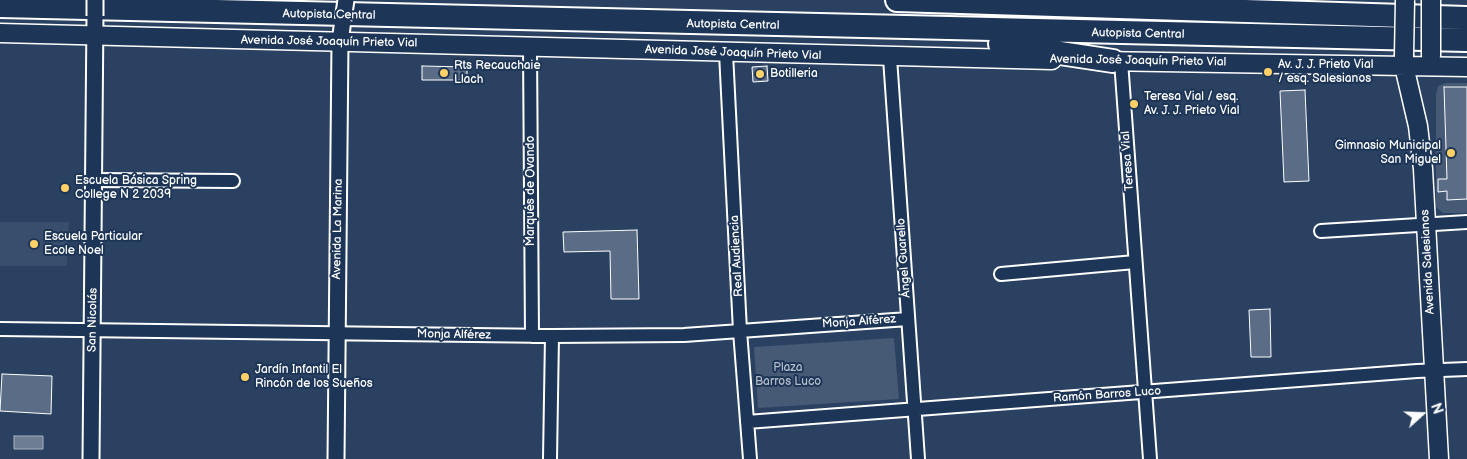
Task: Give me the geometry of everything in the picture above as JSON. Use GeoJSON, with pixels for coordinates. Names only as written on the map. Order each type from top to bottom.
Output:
{"type":"FeatureCollection","features":[{"type":"Feature","properties":{"kind":"highway","name":"Autopista Central"},"geometry":{"type":"LineString","coordinates":[[898,0],[1467,18]]}},
{"type":"Feature","properties":{"kind":"highway"},"geometry":{"type":"LineString","coordinates":[[1012,4],[1066,0]]}},
{"type":"Feature","properties":{"kind":"highway","name":"Autopista Central"},"geometry":{"type":"LineString","coordinates":[[0,6],[906,29],[1467,40]]}},
{"type":"Feature","properties":{"kind":"highway"},"geometry":{"type":"LineString","coordinates":[[906,29],[1117,61]]}},
{"type":"Feature","properties":{"kind":"main road","name":"Avenida Salesianos"},"geometry":{"type":"LineString","coordinates":[[1405,0],[1404,61],[1421,143],[1440,459]]}},
{"type":"Feature","properties":{"kind":"main road"},"geometry":{"type":"LineString","coordinates":[[1431,0],[1431,61]]}},
{"type":"Feature","properties":{"kind":"main road","name":"Avenida José Joaquín Prieto Vial"},"geometry":{"type":"LineString","coordinates":[[0,33],[890,58],[1117,61],[1431,61],[1467,67]]}},
{"type":"Feature","properties":{"kind":"street","name":"San Nicolás"},"geometry":{"type":"LineString","coordinates":[[91,459],[95,0]]}},
{"type":"Feature","properties":{"kind":"street","name":"Avenida La Marina"},"geometry":{"type":"LineString","coordinates":[[336,459],[340,42],[346,0]]}},
{"type":"Feature","properties":{"kind":"street","name":"Marqués de Ovando"},"geometry":{"type":"LineString","coordinates":[[530,47],[532,336]]}},
{"type":"Feature","properties":{"kind":"street","name":"Real Audiencia"},"geometry":{"type":"LineString","coordinates":[[726,53],[740,331],[750,459]]}},
{"type":"Feature","properties":{"kind":"street","name":"Ángel Guarello"},"geometry":{"type":"LineString","coordinates":[[890,58],[918,459]]}},
{"type":"Feature","properties":{"kind":"street","name":"Teresa Vial"},"geometry":{"type":"LineString","coordinates":[[1117,61],[1136,262],[1150,459]]}},
{"type":"Feature","properties":{"kind":"street"},"geometry":{"type":"LineString","coordinates":[[94,180],[233,181]]}},
{"type":"Feature","properties":{"kind":"street"},"geometry":{"type":"LineString","coordinates":[[1321,231],[1426,223],[1467,222]]}},
{"type":"Feature","properties":{"kind":"street"},"geometry":{"type":"LineString","coordinates":[[1001,274],[1136,262]]}},
{"type":"Feature","properties":{"kind":"street","name":"Monja Alférez"},"geometry":{"type":"LineString","coordinates":[[0,329],[532,336],[684,335],[908,319]]}},
{"type":"Feature","properties":{"kind":"street"},"geometry":{"type":"LineString","coordinates":[[550,459],[552,336]]}},
{"type":"Feature","properties":{"kind":"street","name":"Ramón Barros Luco"},"geometry":{"type":"LineString","coordinates":[[747,422],[1434,370],[1467,370]]}},
{"type":"Feature","properties":{"kind":"shaded area","name":"Escuela Particular Ecole Noel"},"geometry":{"type":"Polygon","coordinates":[[[0,222],[69,222],[67,266],[0,266],[0,222]]]}},
{"type":"Feature","properties":{"kind":"shaded area"},"geometry":{"type":"Polygon","coordinates":[[[14,436],[43,436],[43,449],[14,449],[14,436]]]}},
{"type":"Feature","properties":{"kind":"green space","name":"Gimnasio Municipal San Miguel"},"geometry":{"type":"Polygon","coordinates":[[[1446,83],[1467,83],[1467,213],[1443,213],[1436,207],[1436,94],[1438,86],[1446,83]]]}},
{"type":"Feature","properties":{"kind":"green space","name":"Plaza Barros Luco"},"geometry":{"type":"Polygon","coordinates":[[[894,338],[899,399],[758,408],[754,347],[894,338]]]}},
{"type":"Feature","properties":{"kind":"building","name":"Rts Recauchaie Llach"},"geometry":{"type":"Polygon","coordinates":[[[422,66],[467,67],[467,80],[422,80],[422,66]]]}},
{"type":"Feature","properties":{"kind":"building","name":"Botilleria"},"geometry":{"type":"Polygon","coordinates":[[[767,66],[768,81],[753,82],[752,67],[767,66]]]}},
{"type":"Feature","properties":{"kind":"building","name":"Gimnasio Municipal San Miguel"},"geometry":{"type":"Polygon","coordinates":[[[1444,87],[1467,87],[1467,199],[1447,200],[1447,191],[1438,192],[1438,179],[1447,179],[1444,87]]]}},
{"type":"Feature","properties":{"kind":"building"},"geometry":{"type":"Polygon","coordinates":[[[1305,90],[1309,181],[1284,182],[1280,91],[1305,90]]]}},
{"type":"Feature","properties":{"kind":"building"},"geometry":{"type":"Polygon","coordinates":[[[637,230],[639,299],[611,299],[610,251],[564,252],[563,232],[637,230]]]}},
{"type":"Feature","properties":{"kind":"building"},"geometry":{"type":"Polygon","coordinates":[[[1270,309],[1271,357],[1251,357],[1249,310],[1270,309]]]}},
{"type":"Feature","properties":{"kind":"building"},"geometry":{"type":"Polygon","coordinates":[[[2,374],[52,376],[51,414],[0,411],[2,374]]]}},
{"type":"Feature","properties":{"kind":"place","name":"Av. J. J. Prieto Vial / esq. Salesianos"},"geometry":{"type":"Point","coordinates":[1268,72]}},
{"type":"Feature","properties":{"kind":"place","name":"Rts Recauchaie Llach"},"geometry":{"type":"Point","coordinates":[444,73]}},
{"type":"Feature","properties":{"kind":"place","name":"Botilleria"},"geometry":{"type":"Point","coordinates":[760,74]}},
{"type":"Feature","properties":{"kind":"place","name":"Teresa Vial / esq. Av. J. J. Prieto Vial"},"geometry":{"type":"Point","coordinates":[1134,104]}},
{"type":"Feature","properties":{"kind":"place","name":"Gimnasio Municipal San Miguel"},"geometry":{"type":"Point","coordinates":[1451,153]}},
{"type":"Feature","properties":{"kind":"place","name":"Escuela Básica Spring College N 2 2039"},"geometry":{"type":"Point","coordinates":[65,188]}},
{"type":"Feature","properties":{"kind":"place","name":"Escuela Particular Ecole Noel"},"geometry":{"type":"Point","coordinates":[34,244]}},
{"type":"Feature","properties":{"kind":"place","name":"Jardín Infantil El Rincón de los Sueños"},"geometry":{"type":"Point","coordinates":[245,377]}}]}
